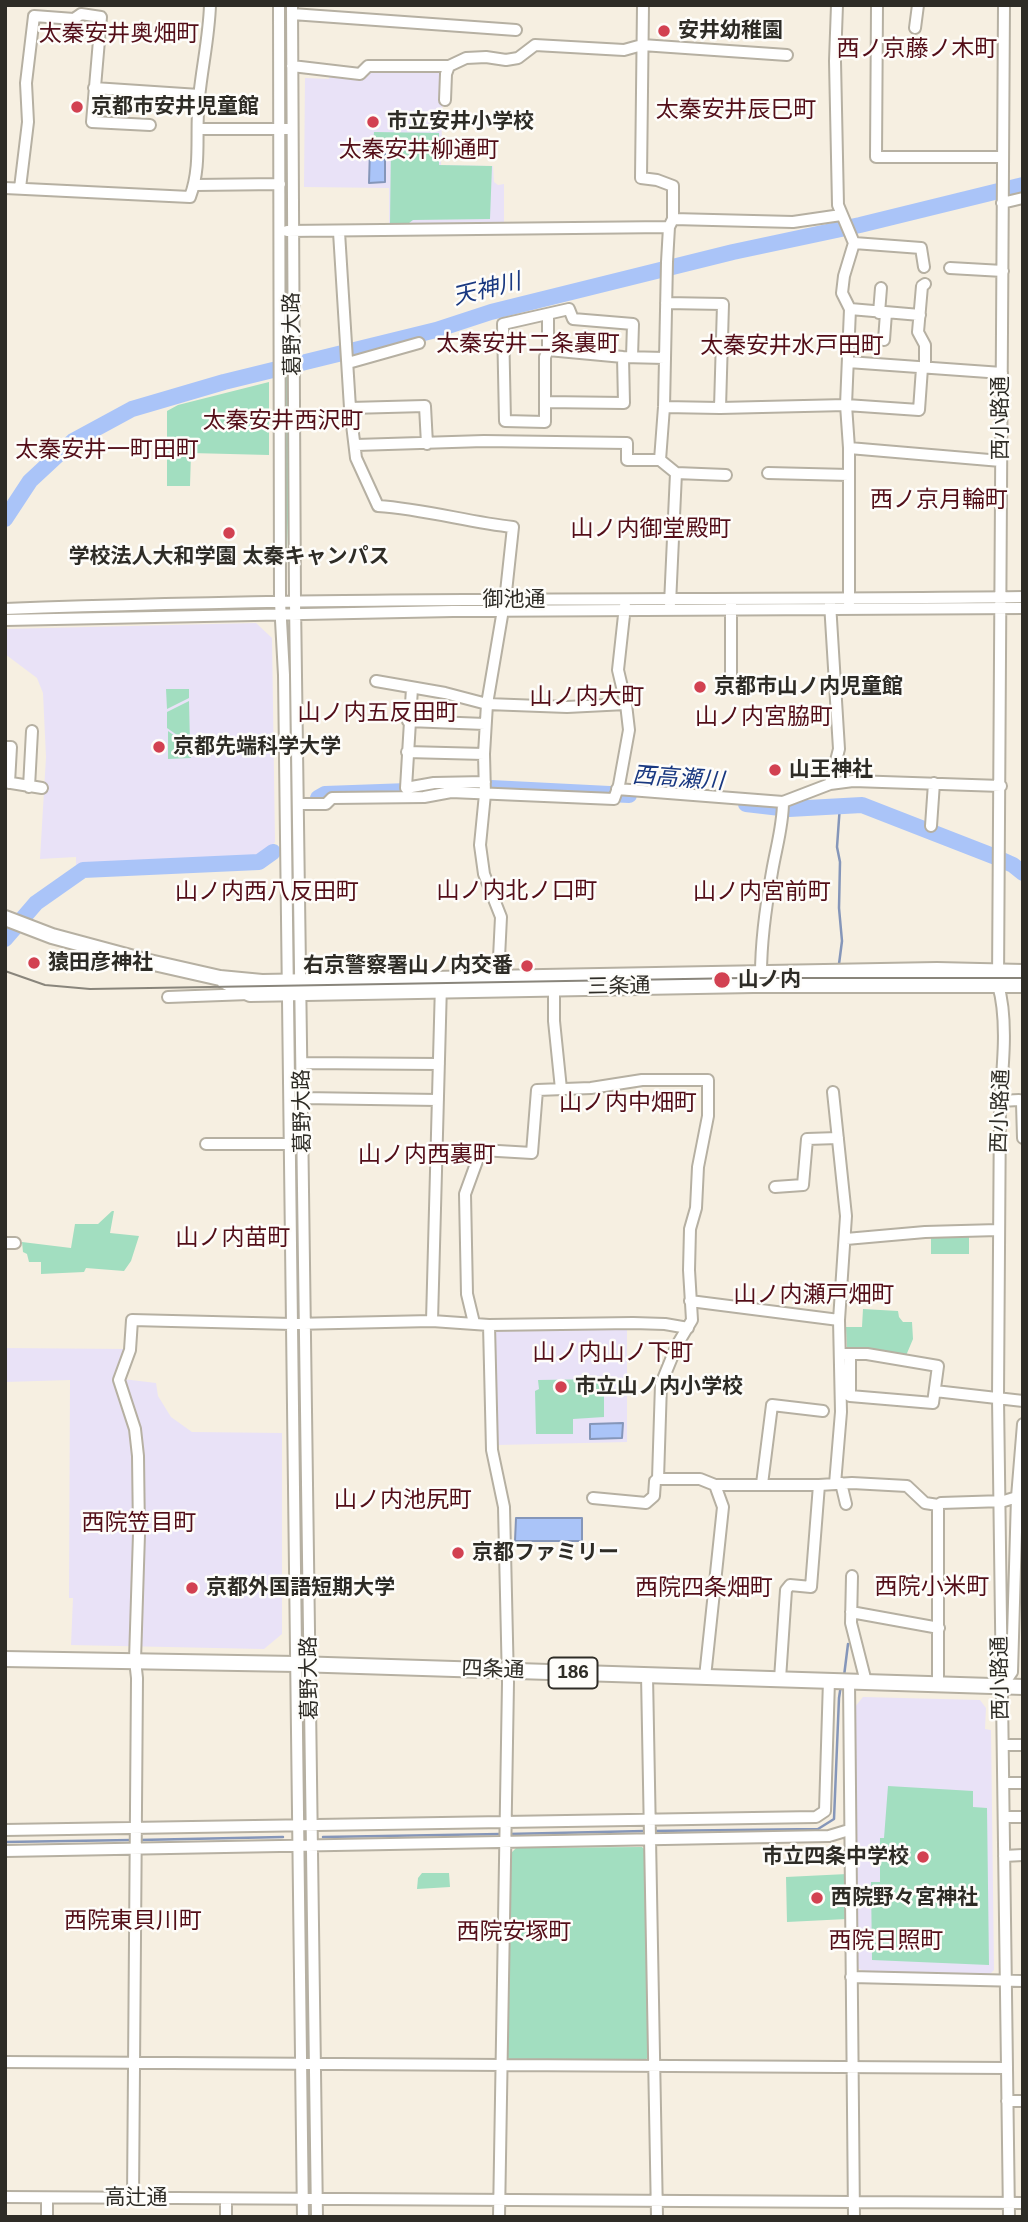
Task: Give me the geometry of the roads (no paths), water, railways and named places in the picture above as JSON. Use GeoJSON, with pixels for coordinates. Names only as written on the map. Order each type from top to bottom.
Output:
{"type":"FeatureCollection","features":[{"type":"Feature","properties":{"kind":"main road","name":"三条通"},"geometry":{"type":"LineString","coordinates":[[14,922],[111,952],[220,978],[294,987]]}},
{"type":"Feature","properties":{"kind":"main road","name":"三条通"},"geometry":{"type":"LineString","coordinates":[[441,984],[498,978],[554,983],[937,970],[999,978],[1023,985]]}},
{"type":"Feature","properties":{"kind":"main road","name":"三条通"},"geometry":{"type":"LineString","coordinates":[[220,978],[250,994],[294,987],[999,978],[1023,972]]}},
{"type":"Feature","properties":{"kind":"main road","name":"四条通"},"geometry":{"type":"LineString","coordinates":[[5,1659],[303,1664],[1023,1687]]}},
{"type":"Feature","properties":{"kind":"street"},"geometry":{"type":"LineString","coordinates":[[5,188],[190,197],[195,185],[199,95],[209,39],[210,5]]}},
{"type":"Feature","properties":{"kind":"street","name":"葛野大路"},"geometry":{"type":"LineString","coordinates":[[279,5],[280,184],[286,231],[294,354],[299,804],[289,1144],[291,1276],[303,1664],[311,1756],[317,2217]]}},
{"type":"Feature","properties":{"kind":"street"},"geometry":{"type":"LineString","coordinates":[[366,19],[368,5]]}},
{"type":"Feature","properties":{"kind":"street"},"geometry":{"type":"LineString","coordinates":[[643,5],[641,178],[673,186],[666,281],[664,407],[660,460]]}},
{"type":"Feature","properties":{"kind":"street"},"geometry":{"type":"LineString","coordinates":[[837,5],[838,205],[852,238],[842,293],[850,309],[846,405],[849,448],[849,604]]}},
{"type":"Feature","properties":{"kind":"street"},"geometry":{"type":"LineString","coordinates":[[877,5],[876,157],[1003,157]]}},
{"type":"Feature","properties":{"kind":"street"},"geometry":{"type":"LineString","coordinates":[[915,29],[918,5]]}},
{"type":"Feature","properties":{"kind":"street","name":"西小路通"},"geometry":{"type":"LineString","coordinates":[[1004,5],[999,978],[1003,1066],[1000,1101],[998,1398],[1009,2217]]}},
{"type":"Feature","properties":{"kind":"street"},"geometry":{"type":"LineString","coordinates":[[292,10],[366,19],[516,30]]}},
{"type":"Feature","properties":{"kind":"street","name":"葛野大路"},"geometry":{"type":"LineString","coordinates":[[292,10],[293,129],[281,358],[281,608],[294,987],[302,1063],[306,1324],[303,1664],[298,1756],[303,2217]]}},
{"type":"Feature","properties":{"kind":"street"},"geometry":{"type":"LineString","coordinates":[[20,188],[28,122],[26,83],[34,16],[74,19],[81,14],[101,17],[92,122],[150,125]]}},
{"type":"Feature","properties":{"kind":"street"},"geometry":{"type":"LineString","coordinates":[[292,66],[360,74],[368,66],[449,66],[466,58],[486,57],[506,61],[518,58],[535,45],[624,50],[642,45],[787,55]]}},
{"type":"Feature","properties":{"kind":"street"},"geometry":{"type":"LineString","coordinates":[[444,100],[449,66]]}},
{"type":"Feature","properties":{"kind":"street"},"geometry":{"type":"LineString","coordinates":[[94,88],[199,95]]}},
{"type":"Feature","properties":{"kind":"street"},"geometry":{"type":"LineString","coordinates":[[198,129],[293,129]]}},
{"type":"Feature","properties":{"kind":"street"},"geometry":{"type":"LineString","coordinates":[[195,185],[280,184]]}},
{"type":"Feature","properties":{"kind":"street"},"geometry":{"type":"LineString","coordinates":[[1002,199],[1023,198]]}},
{"type":"Feature","properties":{"kind":"street"},"geometry":{"type":"LineString","coordinates":[[286,231],[573,230],[671,223],[793,222],[844,218]]}},
{"type":"Feature","properties":{"kind":"street"},"geometry":{"type":"LineString","coordinates":[[339,232],[350,408],[356,458],[378,506],[401,507],[468,522],[513,527],[504,606],[487,704],[485,788],[480,845],[484,874],[501,918],[498,978]]}},
{"type":"Feature","properties":{"kind":"street"},"geometry":{"type":"LineString","coordinates":[[852,238],[921,248],[924,267]]}},
{"type":"Feature","properties":{"kind":"street"},"geometry":{"type":"LineString","coordinates":[[950,268],[1003,271]]}},
{"type":"Feature","properties":{"kind":"street"},"geometry":{"type":"LineString","coordinates":[[664,407],[846,405],[919,410],[925,345],[918,332],[922,286],[925,284]]}},
{"type":"Feature","properties":{"kind":"street"},"geometry":{"type":"LineString","coordinates":[[881,288],[884,340]]}},
{"type":"Feature","properties":{"kind":"street"},"geometry":{"type":"LineString","coordinates":[[666,303],[723,304],[720,408]]}},
{"type":"Feature","properties":{"kind":"street"},"geometry":{"type":"LineString","coordinates":[[545,402],[624,403],[633,324],[573,319],[569,309],[503,324],[505,421],[545,422],[545,402],[545,357],[548,351],[548,315]]}},
{"type":"Feature","properties":{"kind":"street"},"geometry":{"type":"LineString","coordinates":[[850,309],[920,315]]}},
{"type":"Feature","properties":{"kind":"street"},"geometry":{"type":"LineString","coordinates":[[347,360],[419,343]]}},
{"type":"Feature","properties":{"kind":"street"},"geometry":{"type":"LineString","coordinates":[[548,351],[665,358]]}},
{"type":"Feature","properties":{"kind":"street"},"geometry":{"type":"LineString","coordinates":[[848,362],[1002,373]]}},
{"type":"Feature","properties":{"kind":"street"},"geometry":{"type":"LineString","coordinates":[[350,408],[425,406],[427,444]]}},
{"type":"Feature","properties":{"kind":"street"},"geometry":{"type":"LineString","coordinates":[[356,446],[484,441],[627,443],[627,460],[660,460],[676,472],[726,475]]}},
{"type":"Feature","properties":{"kind":"street"},"geometry":{"type":"LineString","coordinates":[[849,448],[1001,461]]}},
{"type":"Feature","properties":{"kind":"street"},"geometry":{"type":"LineString","coordinates":[[670,605],[676,472]]}},
{"type":"Feature","properties":{"kind":"street"},"geometry":{"type":"LineString","coordinates":[[768,473],[849,475]]}},
{"type":"Feature","properties":{"kind":"street","name":"御池通"},"geometry":{"type":"LineString","coordinates":[[1000,603],[1023,597]]}},
{"type":"Feature","properties":{"kind":"street","name":"御池通"},"geometry":{"type":"LineString","coordinates":[[5,620],[296,607],[1000,603],[1023,608]]}},
{"type":"Feature","properties":{"kind":"street"},"geometry":{"type":"LineString","coordinates":[[412,688],[406,788],[434,783],[614,799],[629,730],[618,670],[625,605]]}},
{"type":"Feature","properties":{"kind":"street"},"geometry":{"type":"LineString","coordinates":[[731,605],[731,680]]}},
{"type":"Feature","properties":{"kind":"street"},"geometry":{"type":"LineString","coordinates":[[830,605],[839,749],[830,784]]}},
{"type":"Feature","properties":{"kind":"street","name":"御池通"},"geometry":{"type":"LineString","coordinates":[[5,609],[281,608]]}},
{"type":"Feature","properties":{"kind":"street"},"geometry":{"type":"LineString","coordinates":[[376,681],[487,704],[567,708],[626,704]]}},
{"type":"Feature","properties":{"kind":"street"},"geometry":{"type":"LineString","coordinates":[[408,721],[485,724]]}},
{"type":"Feature","properties":{"kind":"street"},"geometry":{"type":"LineString","coordinates":[[29,787],[32,732]]}},
{"type":"Feature","properties":{"kind":"street"},"geometry":{"type":"LineString","coordinates":[[5,747],[11,747],[7,783],[42,788]]}},
{"type":"Feature","properties":{"kind":"street"},"geometry":{"type":"LineString","coordinates":[[407,752],[484,754]]}},
{"type":"Feature","properties":{"kind":"street"},"geometry":{"type":"LineString","coordinates":[[616,792],[783,806],[830,784],[865,781],[1000,786]]}},
{"type":"Feature","properties":{"kind":"street"},"geometry":{"type":"LineString","coordinates":[[931,826],[934,783]]}},
{"type":"Feature","properties":{"kind":"street"},"geometry":{"type":"LineString","coordinates":[[299,804],[326,804],[332,798],[424,797],[485,788]]}},
{"type":"Feature","properties":{"kind":"street"},"geometry":{"type":"LineString","coordinates":[[761,974],[761,948],[783,806]]}},
{"type":"Feature","properties":{"kind":"street"},"geometry":{"type":"LineString","coordinates":[[554,983],[554,1021],[561,1089]]}},
{"type":"Feature","properties":{"kind":"street"},"geometry":{"type":"LineString","coordinates":[[432,1321],[441,984]]}},
{"type":"Feature","properties":{"kind":"street"},"geometry":{"type":"LineString","coordinates":[[168,997],[250,994]]}},
{"type":"Feature","properties":{"kind":"street"},"geometry":{"type":"LineString","coordinates":[[302,1063],[439,1065]]}},
{"type":"Feature","properties":{"kind":"street"},"geometry":{"type":"LineString","coordinates":[[474,1323],[467,1294],[465,1194],[481,1150],[532,1153],[537,1090],[591,1088],[642,1080],[708,1080],[708,1116],[698,1167],[696,1208],[690,1229],[692,1320],[677,1345],[661,1384],[658,1479],[655,1481],[654,1496],[646,1503],[593,1498]]}},
{"type":"Feature","properties":{"kind":"street"},"geometry":{"type":"LineString","coordinates":[[833,1092],[845,1199],[846,1239],[839,1320],[850,1396],[933,1403],[938,1366],[867,1354],[846,1354]]}},
{"type":"Feature","properties":{"kind":"street"},"geometry":{"type":"LineString","coordinates":[[302,1098],[438,1100]]}},
{"type":"Feature","properties":{"kind":"street"},"geometry":{"type":"LineString","coordinates":[[1000,1101],[1019,1100],[1023,1138]]}},
{"type":"Feature","properties":{"kind":"street"},"geometry":{"type":"LineString","coordinates":[[775,1187],[803,1185],[807,1139],[838,1138]]}},
{"type":"Feature","properties":{"kind":"street"},"geometry":{"type":"LineString","coordinates":[[206,1144],[303,1144]]}},
{"type":"Feature","properties":{"kind":"street"},"geometry":{"type":"LineString","coordinates":[[846,1239],[925,1232],[999,1230]]}},
{"type":"Feature","properties":{"kind":"street"},"geometry":{"type":"LineString","coordinates":[[291,1276],[305,1276]]}},
{"type":"Feature","properties":{"kind":"street"},"geometry":{"type":"LineString","coordinates":[[690,1301],[839,1320]]}},
{"type":"Feature","properties":{"kind":"street"},"geometry":{"type":"LineString","coordinates":[[133,2198],[138,1456],[135,1429],[120,1380],[130,1350],[132,1320],[292,1324],[432,1321],[489,1325],[633,1323],[688,1328]]}},
{"type":"Feature","properties":{"kind":"street"},"geometry":{"type":"LineString","coordinates":[[489,1325],[492,1450],[504,1507],[506,1671],[499,2217]]}},
{"type":"Feature","properties":{"kind":"street"},"geometry":{"type":"LineString","coordinates":[[846,1354],[838,1484],[846,1504]]}},
{"type":"Feature","properties":{"kind":"street"},"geometry":{"type":"LineString","coordinates":[[935,1391],[1023,1401]]}},
{"type":"Feature","properties":{"kind":"street"},"geometry":{"type":"LineString","coordinates":[[762,1484],[772,1405],[823,1411]]}},
{"type":"Feature","properties":{"kind":"street"},"geometry":{"type":"LineString","coordinates":[[1000,1688],[1012,1672],[1017,1497],[1023,1424]]}},
{"type":"Feature","properties":{"kind":"street"},"geometry":{"type":"LineString","coordinates":[[658,1479],[700,1479],[715,1485],[907,1486],[925,1503],[939,1505],[999,1501],[1017,1497]]}},
{"type":"Feature","properties":{"kind":"street"},"geometry":{"type":"LineString","coordinates":[[705,1677],[723,1507],[715,1485]]}},
{"type":"Feature","properties":{"kind":"street"},"geometry":{"type":"LineString","coordinates":[[780,1679],[786,1590],[790,1585],[811,1587],[819,1485]]}},
{"type":"Feature","properties":{"kind":"street"},"geometry":{"type":"LineString","coordinates":[[937,1685],[939,1505]]}},
{"type":"Feature","properties":{"kind":"street"},"geometry":{"type":"LineString","coordinates":[[852,1576],[852,1629],[866,1682]]}},
{"type":"Feature","properties":{"kind":"street"},"geometry":{"type":"LineString","coordinates":[[851,1612],[939,1628]]}},
{"type":"Feature","properties":{"kind":"street"},"geometry":{"type":"LineString","coordinates":[[647,1675],[657,2217]]}},
{"type":"Feature","properties":{"kind":"street"},"geometry":{"type":"LineString","coordinates":[[5,1851],[136,1849],[506,1822],[816,1817],[825,1811],[840,1681]]}},
{"type":"Feature","properties":{"kind":"street"},"geometry":{"type":"LineString","coordinates":[[840,1681],[849,1830],[854,2217]]}},
{"type":"Feature","properties":{"kind":"street"},"geometry":{"type":"LineString","coordinates":[[1003,1745],[1023,1745]]}},
{"type":"Feature","properties":{"kind":"street"},"geometry":{"type":"LineString","coordinates":[[298,1756],[311,1756]]}},
{"type":"Feature","properties":{"kind":"street"},"geometry":{"type":"LineString","coordinates":[[1004,1783],[1023,1783]]}},
{"type":"Feature","properties":{"kind":"street"},"geometry":{"type":"LineString","coordinates":[[1004,1818],[1023,1817]]}},
{"type":"Feature","properties":{"kind":"street"},"geometry":{"type":"LineString","coordinates":[[5,1830],[136,1828],[505,1842],[829,1836],[849,1830]]}},
{"type":"Feature","properties":{"kind":"street"},"geometry":{"type":"LineString","coordinates":[[1004,1857],[1023,1855]]}},
{"type":"Feature","properties":{"kind":"street"},"geometry":{"type":"LineString","coordinates":[[300,1926],[313,1926]]}},
{"type":"Feature","properties":{"kind":"street"},"geometry":{"type":"LineString","coordinates":[[851,1977],[1023,1981]]}},
{"type":"Feature","properties":{"kind":"street"},"geometry":{"type":"LineString","coordinates":[[300,1989],[314,1989]]}},
{"type":"Feature","properties":{"kind":"street"},"geometry":{"type":"LineString","coordinates":[[5,2063],[1006,2068]]}},
{"type":"Feature","properties":{"kind":"street"},"geometry":{"type":"LineString","coordinates":[[1007,2101],[1023,2101]]}},
{"type":"Feature","properties":{"kind":"street","name":"高辻通"},"geometry":{"type":"LineString","coordinates":[[5,2197],[1023,2203]]}},
{"type":"Feature","properties":{"kind":"street"},"geometry":{"type":"LineString","coordinates":[[47,2198],[47,2217]]}},
{"type":"Feature","properties":{"kind":"street"},"geometry":{"type":"LineString","coordinates":[[226,2199],[226,2217]]}},
{"type":"Feature","properties":{"kind":"water"},"geometry":{"type":"Polygon","coordinates":[[[370,149],[385,150],[385,182],[369,183],[370,149]]]}},
{"type":"Feature","properties":{"kind":"water"},"geometry":{"type":"Polygon","coordinates":[[[623,1423],[622,1438],[590,1439],[590,1424],[623,1423]]]}},
{"type":"Feature","properties":{"kind":"water"},"geometry":{"type":"Polygon","coordinates":[[[516,1518],[582,1518],[582,1541],[515,1541],[516,1518]]]}},
{"type":"Feature","properties":{"kind":"waterway","name":"天神川"},"geometry":{"type":"LineString","coordinates":[[5,519],[30,481],[73,441],[132,409],[224,382],[436,330],[491,312],[733,252],[860,225],[1023,185]]}},
{"type":"Feature","properties":{"kind":"waterway","name":"西高瀬川"},"geometry":{"type":"LineString","coordinates":[[318,798],[325,794],[491,788],[629,795]]}},
{"type":"Feature","properties":{"kind":"waterway","name":"西高瀬川"},"geometry":{"type":"LineString","coordinates":[[746,804],[789,809],[862,805],[993,856],[1023,873]]}},
{"type":"Feature","properties":{"kind":"waterway"},"geometry":{"type":"LineString","coordinates":[[839,964],[842,941],[839,908],[840,862],[837,847],[840,805]]}},
{"type":"Feature","properties":{"kind":"waterway","name":"西高瀬川"},"geometry":{"type":"LineString","coordinates":[[5,939],[36,903],[83,870],[259,862],[273,852]]}},
{"type":"Feature","properties":{"kind":"waterway"},"geometry":{"type":"LineString","coordinates":[[844,1676],[848,1644]]}},
{"type":"Feature","properties":{"kind":"waterway"},"geometry":{"type":"LineString","coordinates":[[652,1831],[818,1829],[834,1819],[841,1685]]}},
{"type":"Feature","properties":{"kind":"waterway"},"geometry":{"type":"LineString","coordinates":[[508,1834],[645,1831]]}},
{"type":"Feature","properties":{"kind":"waterway"},"geometry":{"type":"LineString","coordinates":[[323,1837],[501,1834]]}},
{"type":"Feature","properties":{"kind":"waterway"},"geometry":{"type":"LineString","coordinates":[[139,1840],[283,1837]]}},
{"type":"Feature","properties":{"kind":"waterway"},"geometry":{"type":"LineString","coordinates":[[5,1842],[132,1840]]}},
{"type":"Feature","properties":{"kind":"tram line"},"geometry":{"type":"LineString","coordinates":[[5,971],[45,985],[90,989],[744,978],[1023,978]]}},
{"type":"Feature","properties":{"kind":"place","name":"安井幼稚園"},"geometry":{"type":"Point","coordinates":[664,31]}},
{"type":"Feature","properties":{"kind":"place","name":"京都市安井児童館"},"geometry":{"type":"Point","coordinates":[77,107]}},
{"type":"Feature","properties":{"kind":"place","name":"市立安井小学校"},"geometry":{"type":"Point","coordinates":[373,122]}},
{"type":"Feature","properties":{"kind":"place","name":"学校法人大和学園 太秦キャンパス"},"geometry":{"type":"Point","coordinates":[229,533]}},
{"type":"Feature","properties":{"kind":"place","name":"京都市山ノ内児童館"},"geometry":{"type":"Point","coordinates":[700,687]}},
{"type":"Feature","properties":{"kind":"place","name":"京都先端科学大学"},"geometry":{"type":"Point","coordinates":[159,747]}},
{"type":"Feature","properties":{"kind":"place","name":"山王神社"},"geometry":{"type":"Point","coordinates":[775,770]}},
{"type":"Feature","properties":{"kind":"place","name":"猿田彦神社"},"geometry":{"type":"Point","coordinates":[34,963]}},
{"type":"Feature","properties":{"kind":"place","name":"右京警察署山ノ内交番"},"geometry":{"type":"Point","coordinates":[527,966]}},
{"type":"Feature","properties":{"kind":"place","name":"山ノ内"},"geometry":{"type":"Point","coordinates":[722,980]}},
{"type":"Feature","properties":{"kind":"place","name":"市立山ノ内小学校"},"geometry":{"type":"Point","coordinates":[561,1387]}},
{"type":"Feature","properties":{"kind":"place","name":"京都ファミリー"},"geometry":{"type":"Point","coordinates":[458,1553]}},
{"type":"Feature","properties":{"kind":"place","name":"京都外国語短期大学"},"geometry":{"type":"Point","coordinates":[192,1588]}},
{"type":"Feature","properties":{"kind":"place","name":"市立四条中学校"},"geometry":{"type":"Point","coordinates":[923,1857]}},
{"type":"Feature","properties":{"kind":"place","name":"西院野々宮神社"},"geometry":{"type":"Point","coordinates":[817,1898]}},
{"type":"Feature","properties":{"kind":"district","name":"太秦安井奥畑町"},"geometry":{"type":"Point","coordinates":[119,35]}},
{"type":"Feature","properties":{"kind":"district","name":"西ノ京藤ノ木町"},"geometry":{"type":"Point","coordinates":[917,50]}},
{"type":"Feature","properties":{"kind":"district","name":"太秦安井辰巳町"},"geometry":{"type":"Point","coordinates":[736,111]}},
{"type":"Feature","properties":{"kind":"district","name":"太秦安井柳通町"},"geometry":{"type":"Point","coordinates":[419,151]}},
{"type":"Feature","properties":{"kind":"district","name":"太秦安井二条裏町"},"geometry":{"type":"Point","coordinates":[528,345]}},
{"type":"Feature","properties":{"kind":"district","name":"太秦安井水戸田町"},"geometry":{"type":"Point","coordinates":[792,347]}},
{"type":"Feature","properties":{"kind":"district","name":"太秦安井西沢町"},"geometry":{"type":"Point","coordinates":[283,422]}},
{"type":"Feature","properties":{"kind":"district","name":"太秦安井一町田町"},"geometry":{"type":"Point","coordinates":[107,451]}},
{"type":"Feature","properties":{"kind":"district","name":"西ノ京月輪町"},"geometry":{"type":"Point","coordinates":[939,501]}},
{"type":"Feature","properties":{"kind":"district","name":"山ノ内御堂殿町"},"geometry":{"type":"Point","coordinates":[651,530]}},
{"type":"Feature","properties":{"kind":"district","name":"山ノ内大町"},"geometry":{"type":"Point","coordinates":[587,698]}},
{"type":"Feature","properties":{"kind":"district","name":"山ノ内五反田町"},"geometry":{"type":"Point","coordinates":[378,714]}},
{"type":"Feature","properties":{"kind":"district","name":"山ノ内宮脇町"},"geometry":{"type":"Point","coordinates":[764,718]}},
{"type":"Feature","properties":{"kind":"district","name":"山ノ内北ノ口町"},"geometry":{"type":"Point","coordinates":[517,892]}},
{"type":"Feature","properties":{"kind":"district","name":"山ノ内西八反田町"},"geometry":{"type":"Point","coordinates":[267,893]}},
{"type":"Feature","properties":{"kind":"district","name":"山ノ内宮前町"},"geometry":{"type":"Point","coordinates":[762,893]}},
{"type":"Feature","properties":{"kind":"district","name":"山ノ内中畑町"},"geometry":{"type":"Point","coordinates":[628,1104]}},
{"type":"Feature","properties":{"kind":"district","name":"山ノ内西裏町"},"geometry":{"type":"Point","coordinates":[427,1156]}},
{"type":"Feature","properties":{"kind":"district","name":"山ノ内苗町"},"geometry":{"type":"Point","coordinates":[233,1239]}},
{"type":"Feature","properties":{"kind":"district","name":"山ノ内瀬戸畑町"},"geometry":{"type":"Point","coordinates":[814,1296]}},
{"type":"Feature","properties":{"kind":"district","name":"山ノ内山ノ下町"},"geometry":{"type":"Point","coordinates":[613,1354]}},
{"type":"Feature","properties":{"kind":"district","name":"山ノ内池尻町"},"geometry":{"type":"Point","coordinates":[403,1501]}},
{"type":"Feature","properties":{"kind":"district","name":"西院笠目町"},"geometry":{"type":"Point","coordinates":[139,1524]}},
{"type":"Feature","properties":{"kind":"district","name":"西院小米町"},"geometry":{"type":"Point","coordinates":[932,1588]}},
{"type":"Feature","properties":{"kind":"district","name":"西院四条畑町"},"geometry":{"type":"Point","coordinates":[704,1589]}},
{"type":"Feature","properties":{"kind":"district","name":"西院東貝川町"},"geometry":{"type":"Point","coordinates":[133,1922]}},
{"type":"Feature","properties":{"kind":"district","name":"西院安塚町"},"geometry":{"type":"Point","coordinates":[514,1933]}},
{"type":"Feature","properties":{"kind":"district","name":"西院日照町"},"geometry":{"type":"Point","coordinates":[886,1942]}}]}
